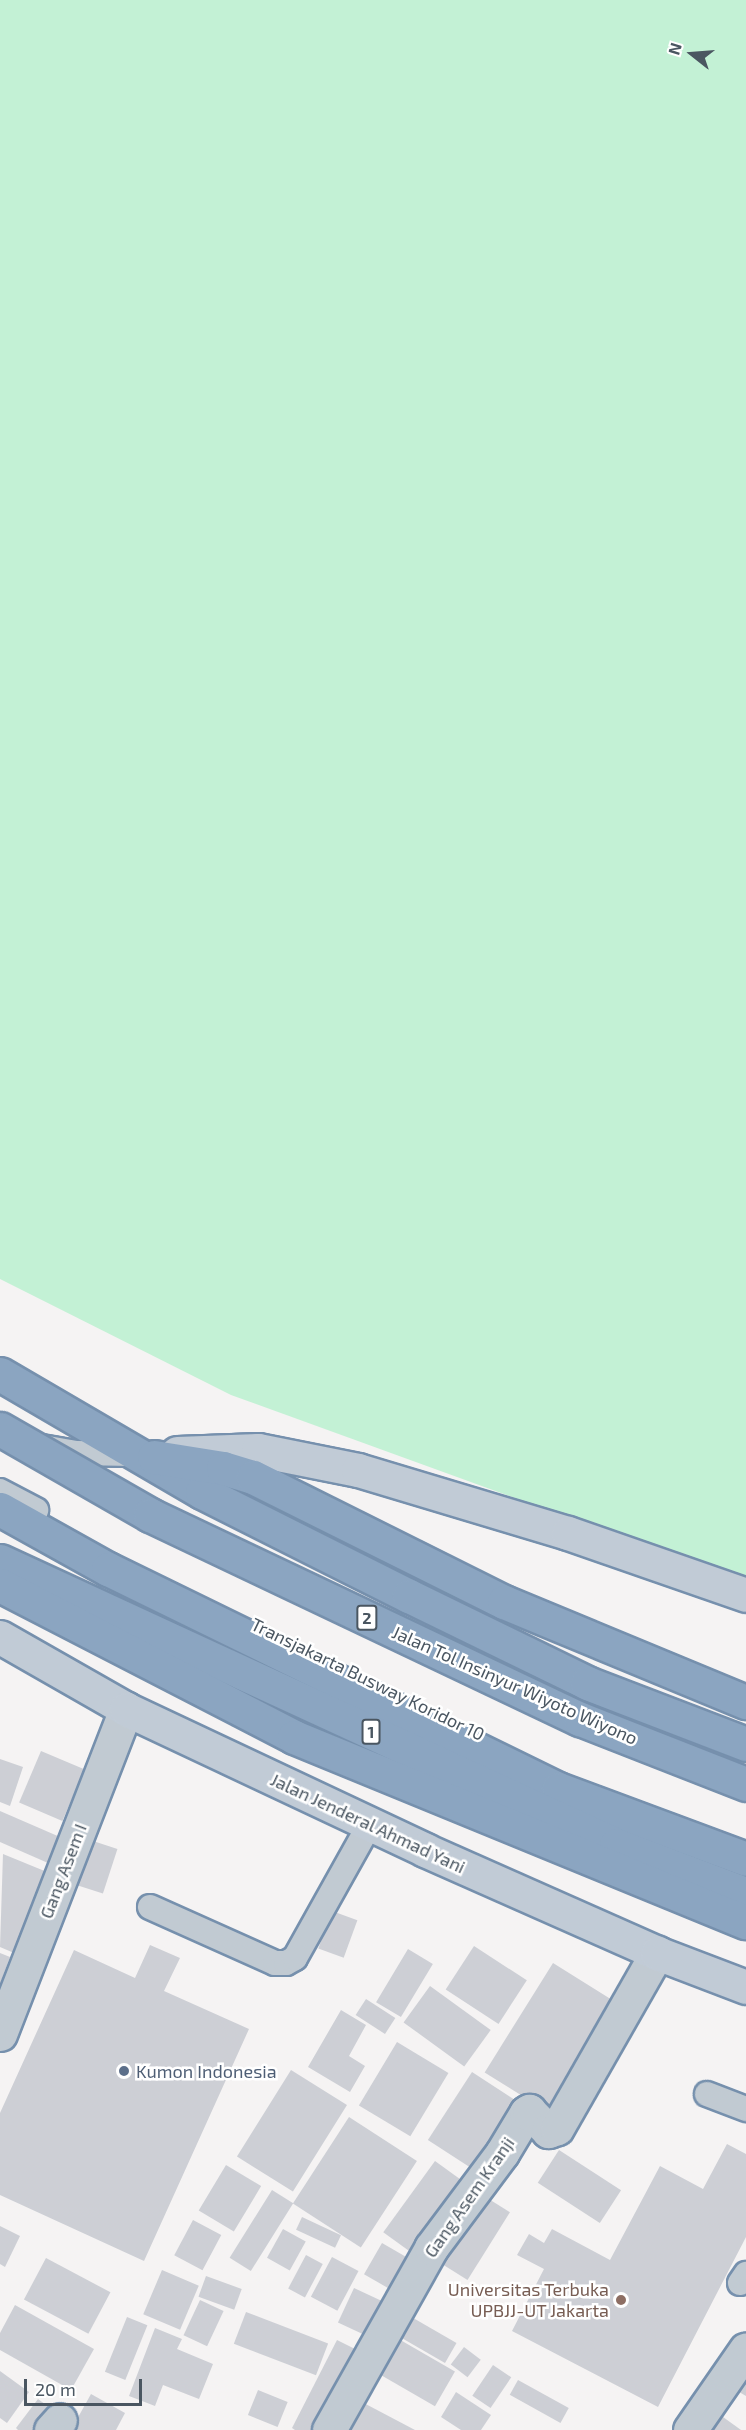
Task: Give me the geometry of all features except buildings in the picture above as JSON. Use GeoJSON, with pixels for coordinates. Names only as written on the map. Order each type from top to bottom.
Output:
{"type":"FeatureCollection","features":[{"type":"Feature","properties":{"kind":"highway"},"geometry":{"type":"LineString","coordinates":[[0,1374],[133,1454],[587,1683],[746,1744]]}},
{"type":"Feature","properties":{"kind":"highway","name":"Jalan Tol Insinyur Wiyoto Wiyono"},"geometry":{"type":"LineString","coordinates":[[4,1435],[160,1520],[580,1719],[746,1784]]}},
{"type":"Feature","properties":{"kind":"highway"},"geometry":{"type":"LineString","coordinates":[[133,1454],[223,1468],[253,1477],[504,1602],[746,1702]]}},
{"type":"Feature","properties":{"kind":"highway"},"geometry":{"type":"LineString","coordinates":[[0,1509],[108,1569],[558,1789],[746,1859]]}},
{"type":"Feature","properties":{"kind":"highway","name":"1"},"geometry":{"type":"LineString","coordinates":[[0,1561],[616,1845],[746,1894]]}},
{"type":"Feature","properties":{"kind":"highway"},"geometry":{"type":"LineString","coordinates":[[0,1585],[294,1737],[746,1922]]}},
{"type":"Feature","properties":{"kind":"main road"},"geometry":{"type":"LineString","coordinates":[[133,1454],[258,1450],[358,1470],[568,1533],[746,1594]]}},
{"type":"Feature","properties":{"kind":"main road","name":"Jalan Jenderal Ahmad Yani"},"geometry":{"type":"LineString","coordinates":[[0,1637],[126,1708],[370,1824],[657,1953],[746,1987]]}},
{"type":"Feature","properties":{"kind":"street","name":"Gang Asem I"},"geometry":{"type":"LineString","coordinates":[[0,2034],[126,1708]]}},
{"type":"Feature","properties":{"kind":"street","name":"Gang Asem Kranji"},"geometry":{"type":"LineString","coordinates":[[329,2430],[432,2248],[502,2153],[526,2113],[529,2111],[548,2131],[557,2128],[657,1953]]}},
{"type":"Feature","properties":{"kind":"street"},"geometry":{"type":"LineString","coordinates":[[690,2430],[746,2349]]}},
{"type":"Feature","properties":{"kind":"lane"},"geometry":{"type":"LineString","coordinates":[[4,1435],[76,1453],[133,1454]]}},
{"type":"Feature","properties":{"kind":"lane"},"geometry":{"type":"LineString","coordinates":[[4,1435],[182,1536],[554,1714],[746,1790]]}},
{"type":"Feature","properties":{"kind":"lane","name":"Transjakarta Busway Koridor 10"},"geometry":{"type":"LineString","coordinates":[[0,1491],[116,1555],[566,1776],[746,1844]]}},
{"type":"Feature","properties":{"kind":"lane"},"geometry":{"type":"LineString","coordinates":[[150,1907],[275,1963],[286,1963],[295,1958],[370,1824]]}},
{"type":"Feature","properties":{"kind":"lane"},"geometry":{"type":"LineString","coordinates":[[708,2094],[746,2109]]}},
{"type":"Feature","properties":{"kind":"green space"},"geometry":{"type":"Polygon","coordinates":[[[0,0],[746,0],[746,1582],[231,1395],[0,1279],[0,0]]]}},
{"type":"Feature","properties":{"kind":"place","name":"Kumon Indonesia"},"geometry":{"type":"Point","coordinates":[124,2071]}},
{"type":"Feature","properties":{"kind":"place","name":"Universitas Terbuka UPBJJ-UT Jakarta"},"geometry":{"type":"Point","coordinates":[621,2300]}}]}
